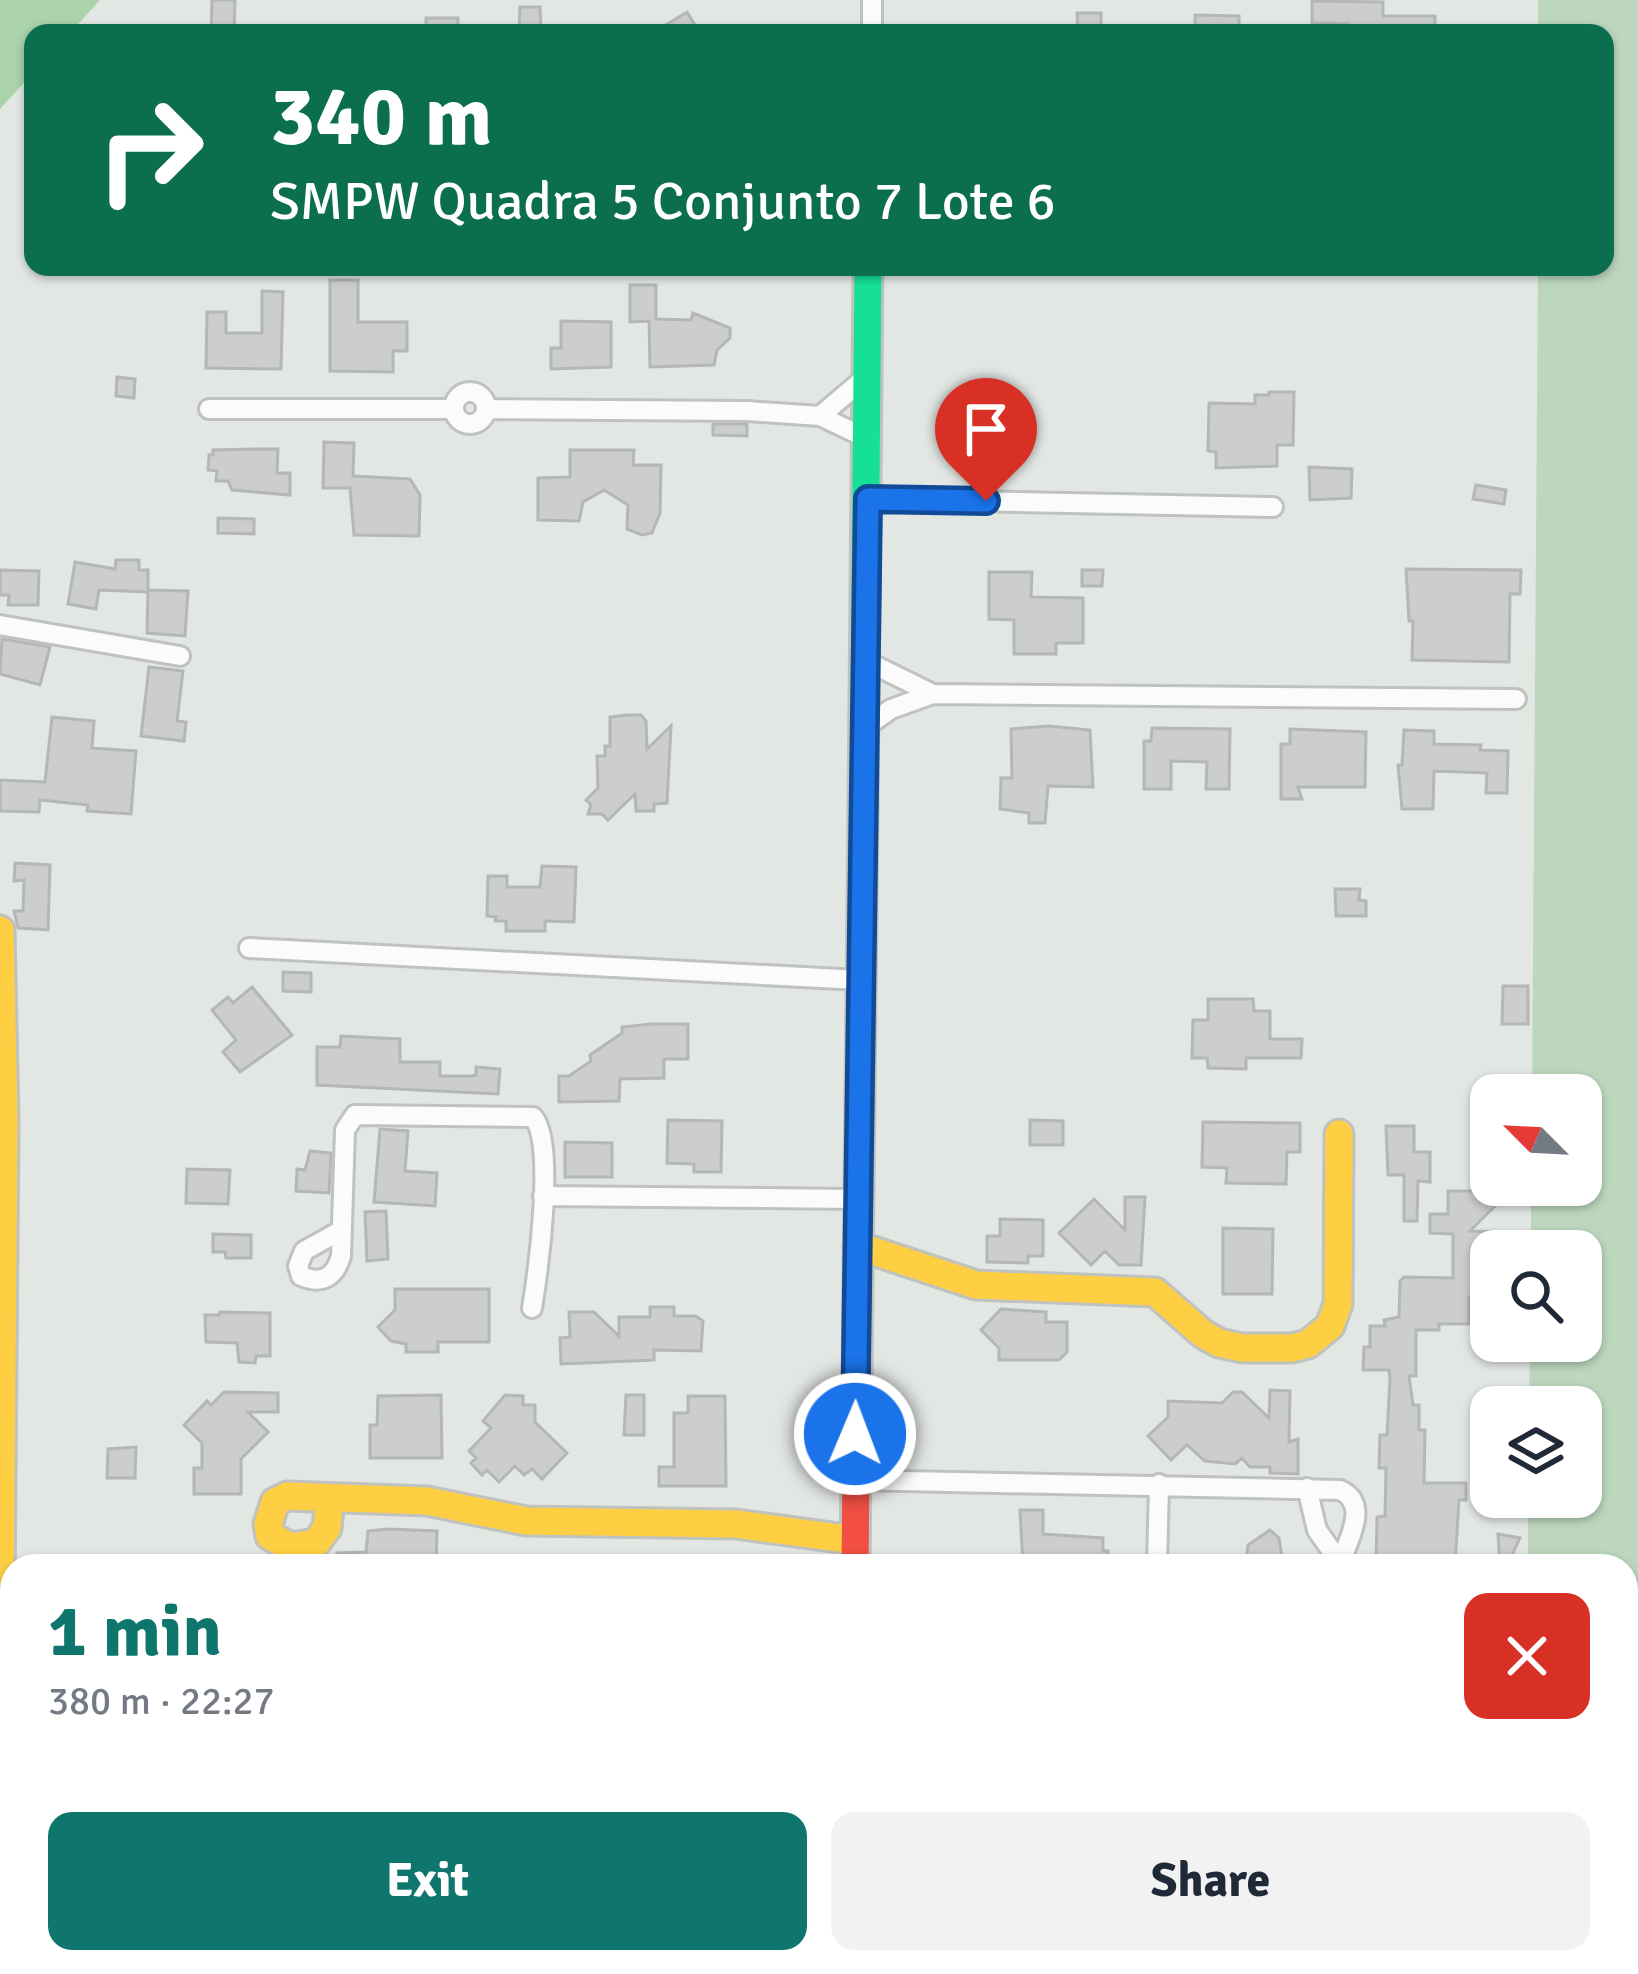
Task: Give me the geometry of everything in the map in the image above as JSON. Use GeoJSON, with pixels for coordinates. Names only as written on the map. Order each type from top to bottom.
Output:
{"type":"FeatureCollection","features":[{"type":"Feature","properties":{"kind":"street"},"geometry":{"type":"LineString","coordinates":[[330,1498],[428,1501],[526,1521],[736,1524],[854,1553],[868,276]]}},
{"type":"Feature","properties":{"kind":"street"},"geometry":{"type":"LineString","coordinates":[[820,416],[866,378]]}},
{"type":"Feature","properties":{"kind":"street"},"geometry":{"type":"LineString","coordinates":[[209,409],[454,409],[459,420],[470,425],[481,420],[486,410],[747,411],[820,416],[868,439]]}},
{"type":"Feature","properties":{"kind":"street"},"geometry":{"type":"LineString","coordinates":[[868,499],[1273,507]]}},
{"type":"Feature","properties":{"kind":"street"},"geometry":{"type":"LineString","coordinates":[[0,625],[180,656]]}},
{"type":"Feature","properties":{"kind":"street"},"geometry":{"type":"LineString","coordinates":[[864,660],[933,694]]}},
{"type":"Feature","properties":{"kind":"street"},"geometry":{"type":"LineString","coordinates":[[863,729],[891,709],[933,694],[1516,699]]}},
{"type":"Feature","properties":{"kind":"street"},"geometry":{"type":"LineString","coordinates":[[0,930],[4,1122],[0,1554]]}},
{"type":"Feature","properties":{"kind":"street"},"geometry":{"type":"LineString","coordinates":[[249,948],[860,980]]}},
{"type":"Feature","properties":{"kind":"street"},"geometry":{"type":"LineString","coordinates":[[340,1231],[345,1130],[355,1115],[532,1117],[540,1125],[542,1196],[532,1308]]}},
{"type":"Feature","properties":{"kind":"street"},"geometry":{"type":"LineString","coordinates":[[857,1246],[882,1250],[948,1280],[976,1286],[1155,1292],[1219,1342],[1242,1348],[1292,1348],[1319,1337],[1330,1326],[1338,1304],[1339,1134]]}},
{"type":"Feature","properties":{"kind":"street"},"geometry":{"type":"LineString","coordinates":[[542,1196],[856,1198]]}},
{"type":"Feature","properties":{"kind":"street"},"geometry":{"type":"LineString","coordinates":[[854,1480],[1340,1490],[1353,1498],[1357,1508],[1344,1554]]}},
{"type":"Feature","properties":{"kind":"street"},"geometry":{"type":"LineString","coordinates":[[1157,1554],[1160,1484]]}},
{"type":"Feature","properties":{"kind":"street"},"geometry":{"type":"LineString","coordinates":[[1307,1488],[1316,1530],[1333,1554]]}},
{"type":"Feature","properties":{"kind":"street"},"geometry":{"type":"LineString","coordinates":[[823,1974],[878,1974]]}},
{"type":"Feature","properties":{"kind":"green space"},"geometry":{"type":"Polygon","coordinates":[[[0,0],[100,0],[78,24],[24,24],[24,83],[0,109],[0,0]]]}},
{"type":"Feature","properties":{"kind":"green space"},"geometry":{"type":"Polygon","coordinates":[[[1538,0],[1638,0],[1638,1554],[1528,1554],[1528,1518],[1602,1518],[1602,1386],[1529,1386],[1530,1362],[1602,1362],[1602,1230],[1531,1230],[1531,1206],[1602,1206],[1602,1074],[1532,1074],[1538,276],[1614,276],[1614,24],[1538,24],[1538,0]]]}},
{"type":"Feature","properties":{"kind":"building"},"geometry":{"type":"Polygon","coordinates":[[[212,0],[235,0],[234,24],[211,24],[212,0]]]}},
{"type":"Feature","properties":{"kind":"building"},"geometry":{"type":"Polygon","coordinates":[[[1312,1],[1383,2],[1383,16],[1435,16],[1435,24],[1312,23],[1312,1]]]}},
{"type":"Feature","properties":{"kind":"building"},"geometry":{"type":"Polygon","coordinates":[[[520,7],[540,7],[541,24],[519,24],[520,7]]]}},
{"type":"Feature","properties":{"kind":"building"},"geometry":{"type":"Polygon","coordinates":[[[687,12],[694,24],[667,24],[687,12]]]}},
{"type":"Feature","properties":{"kind":"building"},"geometry":{"type":"Polygon","coordinates":[[[1077,13],[1101,13],[1101,24],[1078,24],[1077,13]]]}},
{"type":"Feature","properties":{"kind":"building"},"geometry":{"type":"Polygon","coordinates":[[[1195,15],[1239,16],[1239,24],[1195,24],[1195,15]]]}},
{"type":"Feature","properties":{"kind":"building"},"geometry":{"type":"Polygon","coordinates":[[[426,18],[458,18],[458,24],[426,24],[426,18]]]}},
{"type":"Feature","properties":{"kind":"building"},"geometry":{"type":"Polygon","coordinates":[[[330,280],[358,280],[358,322],[407,322],[407,351],[393,351],[393,372],[330,371],[330,280]]]}},
{"type":"Feature","properties":{"kind":"building"},"geometry":{"type":"Polygon","coordinates":[[[630,285],[656,285],[656,319],[691,320],[693,313],[730,328],[730,338],[717,350],[714,365],[650,367],[649,321],[630,322],[630,285]]]}},
{"type":"Feature","properties":{"kind":"building"},"geometry":{"type":"Polygon","coordinates":[[[262,291],[283,292],[281,369],[206,368],[207,312],[226,312],[226,333],[262,333],[262,291]]]}},
{"type":"Feature","properties":{"kind":"building"},"geometry":{"type":"Polygon","coordinates":[[[561,321],[611,322],[611,367],[551,369],[551,348],[561,348],[561,321]]]}},
{"type":"Feature","properties":{"kind":"building"},"geometry":{"type":"Polygon","coordinates":[[[117,377],[135,379],[134,398],[116,396],[117,377]]]}},
{"type":"Feature","properties":{"kind":"building"},"geometry":{"type":"Polygon","coordinates":[[[1294,392],[1293,445],[1277,445],[1277,466],[1216,468],[1216,452],[1208,451],[1209,403],[1255,404],[1255,395],[1294,392]]]}},
{"type":"Feature","properties":{"kind":"building"},"geometry":{"type":"Polygon","coordinates":[[[713,424],[747,424],[747,436],[713,435],[713,424]]]}},
{"type":"Feature","properties":{"kind":"building"},"geometry":{"type":"Polygon","coordinates":[[[324,442],[354,443],[353,476],[410,479],[420,495],[419,536],[354,535],[350,488],[323,488],[324,442]]]}},
{"type":"Feature","properties":{"kind":"building"},"geometry":{"type":"Polygon","coordinates":[[[278,449],[277,473],[290,473],[290,495],[232,490],[228,481],[216,481],[217,471],[208,470],[213,450],[278,449]]]}},
{"type":"Feature","properties":{"kind":"building"},"geometry":{"type":"Polygon","coordinates":[[[570,450],[634,450],[633,465],[661,465],[660,513],[652,533],[627,529],[628,505],[604,490],[583,502],[579,521],[538,520],[538,478],[570,477],[570,450]]]}},
{"type":"Feature","properties":{"kind":"building"},"geometry":{"type":"Polygon","coordinates":[[[1309,467],[1352,469],[1351,498],[1310,500],[1309,467]]]}},
{"type":"Feature","properties":{"kind":"building"},"geometry":{"type":"Polygon","coordinates":[[[1476,485],[1506,490],[1504,504],[1473,499],[1476,485]]]}},
{"type":"Feature","properties":{"kind":"building"},"geometry":{"type":"Polygon","coordinates":[[[218,518],[254,519],[254,534],[218,533],[218,518]]]}},
{"type":"Feature","properties":{"kind":"building"},"geometry":{"type":"Polygon","coordinates":[[[116,560],[139,560],[139,570],[148,570],[148,592],[99,590],[96,609],[68,604],[75,562],[115,569],[116,560]]]}},
{"type":"Feature","properties":{"kind":"building"},"geometry":{"type":"Polygon","coordinates":[[[1406,569],[1521,570],[1520,594],[1510,594],[1509,662],[1412,660],[1406,569]]]}},
{"type":"Feature","properties":{"kind":"building"},"geometry":{"type":"Polygon","coordinates":[[[0,570],[39,571],[38,605],[8,605],[9,595],[0,595],[0,570]]]}},
{"type":"Feature","properties":{"kind":"building"},"geometry":{"type":"Polygon","coordinates":[[[1082,570],[1103,570],[1102,586],[1082,586],[1082,570]]]}},
{"type":"Feature","properties":{"kind":"building"},"geometry":{"type":"Polygon","coordinates":[[[989,572],[1032,572],[1031,597],[1083,598],[1083,643],[1056,643],[1056,654],[1014,654],[1014,620],[989,619],[989,572]]]}},
{"type":"Feature","properties":{"kind":"building"},"geometry":{"type":"Polygon","coordinates":[[[148,590],[188,591],[185,636],[147,633],[148,590]]]}},
{"type":"Feature","properties":{"kind":"building"},"geometry":{"type":"Polygon","coordinates":[[[2,639],[50,647],[40,685],[0,674],[2,639]]]}},
{"type":"Feature","properties":{"kind":"building"},"geometry":{"type":"Polygon","coordinates":[[[149,667],[183,671],[177,721],[186,722],[184,741],[141,736],[149,667]]]}},
{"type":"Feature","properties":{"kind":"building"},"geometry":{"type":"Polygon","coordinates":[[[641,715],[646,721],[647,749],[671,726],[667,803],[654,804],[654,811],[636,811],[635,794],[608,820],[602,814],[588,814],[591,805],[586,800],[598,788],[597,756],[605,756],[605,746],[610,746],[610,717],[641,715]]]}},
{"type":"Feature","properties":{"kind":"building"},"geometry":{"type":"Polygon","coordinates":[[[52,717],[94,721],[92,748],[136,751],[131,814],[87,811],[88,805],[40,800],[39,812],[0,811],[0,780],[45,782],[52,717]]]}},
{"type":"Feature","properties":{"kind":"building"},"geometry":{"type":"Polygon","coordinates":[[[1152,728],[1230,729],[1229,789],[1206,789],[1207,762],[1171,761],[1171,789],[1144,789],[1144,741],[1151,741],[1152,728]]]}},
{"type":"Feature","properties":{"kind":"building"},"geometry":{"type":"Polygon","coordinates":[[[1011,729],[1090,730],[1093,787],[1048,786],[1045,823],[1029,823],[1029,813],[1000,809],[1001,778],[1012,778],[1011,729]]]}},
{"type":"Feature","properties":{"kind":"building"},"geometry":{"type":"Polygon","coordinates":[[[1290,729],[1366,732],[1365,787],[1298,787],[1302,799],[1281,799],[1281,744],[1290,744],[1290,729]]]}},
{"type":"Feature","properties":{"kind":"building"},"geometry":{"type":"Polygon","coordinates":[[[1404,730],[1434,731],[1434,744],[1508,751],[1507,793],[1486,793],[1487,773],[1434,771],[1433,809],[1402,809],[1398,765],[1402,765],[1404,730]]]}},
{"type":"Feature","properties":{"kind":"building"},"geometry":{"type":"Polygon","coordinates":[[[15,863],[50,865],[48,930],[18,928],[14,911],[23,911],[24,880],[14,881],[15,863]]]}},
{"type":"Feature","properties":{"kind":"building"},"geometry":{"type":"Polygon","coordinates":[[[542,866],[576,867],[574,922],[545,921],[545,931],[506,931],[506,921],[487,916],[488,876],[507,876],[507,887],[540,887],[542,866]]]}},
{"type":"Feature","properties":{"kind":"building"},"geometry":{"type":"Polygon","coordinates":[[[1335,889],[1360,889],[1366,916],[1336,916],[1335,889]]]}},
{"type":"Feature","properties":{"kind":"building"},"geometry":{"type":"Polygon","coordinates":[[[283,972],[311,973],[311,992],[283,991],[283,972]]]}},
{"type":"Feature","properties":{"kind":"building"},"geometry":{"type":"Polygon","coordinates":[[[1503,986],[1528,986],[1528,1024],[1502,1024],[1503,986]]]}},
{"type":"Feature","properties":{"kind":"building"},"geometry":{"type":"Polygon","coordinates":[[[252,987],[292,1035],[240,1072],[223,1052],[236,1040],[212,1010],[228,997],[233,1003],[252,987]]]}},
{"type":"Feature","properties":{"kind":"building"},"geometry":{"type":"Polygon","coordinates":[[[1208,999],[1253,999],[1254,1011],[1270,1011],[1270,1039],[1302,1039],[1301,1058],[1246,1058],[1246,1069],[1208,1068],[1207,1058],[1192,1058],[1193,1020],[1208,1020],[1208,999]]]}},
{"type":"Feature","properties":{"kind":"building"},"geometry":{"type":"Polygon","coordinates":[[[688,1024],[688,1059],[664,1059],[664,1078],[620,1079],[619,1101],[559,1102],[559,1076],[569,1076],[591,1061],[590,1055],[622,1033],[622,1027],[688,1024]]]}},
{"type":"Feature","properties":{"kind":"building"},"geometry":{"type":"Polygon","coordinates":[[[341,1036],[400,1039],[400,1062],[440,1062],[440,1076],[476,1075],[476,1067],[500,1069],[498,1094],[317,1085],[317,1047],[340,1047],[341,1036]]]}},
{"type":"Feature","properties":{"kind":"building"},"geometry":{"type":"Polygon","coordinates":[[[668,1120],[722,1121],[721,1172],[694,1172],[694,1164],[667,1163],[668,1120]]]}},
{"type":"Feature","properties":{"kind":"building"},"geometry":{"type":"Polygon","coordinates":[[[1030,1120],[1063,1121],[1063,1145],[1030,1145],[1030,1120]]]}},
{"type":"Feature","properties":{"kind":"building"},"geometry":{"type":"Polygon","coordinates":[[[1203,1122],[1300,1123],[1300,1152],[1287,1152],[1286,1184],[1226,1183],[1227,1168],[1202,1167],[1203,1122]]]}},
{"type":"Feature","properties":{"kind":"building"},"geometry":{"type":"Polygon","coordinates":[[[1386,1126],[1414,1126],[1414,1152],[1430,1152],[1430,1182],[1418,1181],[1417,1221],[1404,1221],[1404,1175],[1388,1175],[1386,1126]]]}},
{"type":"Feature","properties":{"kind":"building"},"geometry":{"type":"Polygon","coordinates":[[[380,1129],[408,1131],[405,1171],[437,1173],[435,1206],[374,1202],[380,1129]]]}},
{"type":"Feature","properties":{"kind":"building"},"geometry":{"type":"Polygon","coordinates":[[[565,1142],[612,1143],[612,1177],[565,1177],[565,1142]]]}},
{"type":"Feature","properties":{"kind":"building"},"geometry":{"type":"Polygon","coordinates":[[[310,1151],[331,1153],[329,1193],[296,1191],[297,1169],[305,1170],[310,1151]]]}},
{"type":"Feature","properties":{"kind":"building"},"geometry":{"type":"Polygon","coordinates":[[[187,1169],[230,1170],[228,1204],[186,1203],[187,1169]]]}},
{"type":"Feature","properties":{"kind":"building"},"geometry":{"type":"Polygon","coordinates":[[[1448,1191],[1470,1191],[1470,1206],[1495,1206],[1470,1230],[1469,1324],[1416,1330],[1416,1376],[1409,1376],[1413,1405],[1419,1405],[1419,1430],[1425,1430],[1424,1483],[1466,1483],[1466,1500],[1459,1500],[1456,1554],[1376,1554],[1377,1517],[1385,1516],[1386,1468],[1379,1468],[1380,1435],[1387,1435],[1390,1378],[1389,1370],[1363,1370],[1364,1347],[1370,1347],[1370,1326],[1385,1326],[1384,1320],[1399,1317],[1404,1277],[1453,1278],[1453,1234],[1430,1233],[1430,1214],[1448,1214],[1448,1191]]]}},
{"type":"Feature","properties":{"kind":"building"},"geometry":{"type":"Polygon","coordinates":[[[1125,1197],[1145,1197],[1141,1265],[1119,1265],[1105,1251],[1091,1265],[1059,1233],[1094,1199],[1125,1230],[1125,1197]]]}},
{"type":"Feature","properties":{"kind":"building"},"geometry":{"type":"Polygon","coordinates":[[[386,1211],[388,1259],[367,1261],[365,1212],[386,1211]]]}},
{"type":"Feature","properties":{"kind":"building"},"geometry":{"type":"Polygon","coordinates":[[[1000,1219],[1043,1220],[1043,1256],[1028,1256],[1028,1263],[987,1262],[987,1236],[1000,1236],[1000,1219]]]}},
{"type":"Feature","properties":{"kind":"building"},"geometry":{"type":"Polygon","coordinates":[[[1223,1228],[1273,1229],[1272,1294],[1223,1294],[1223,1228]]]}},
{"type":"Feature","properties":{"kind":"building"},"geometry":{"type":"Polygon","coordinates":[[[213,1234],[251,1235],[251,1258],[226,1258],[225,1252],[213,1252],[213,1234]]]}},
{"type":"Feature","properties":{"kind":"building"},"geometry":{"type":"Polygon","coordinates":[[[395,1289],[489,1289],[489,1342],[438,1342],[438,1352],[406,1352],[406,1344],[391,1341],[378,1327],[395,1310],[395,1289]]]}},
{"type":"Feature","properties":{"kind":"building"},"geometry":{"type":"Polygon","coordinates":[[[650,1307],[674,1307],[674,1316],[696,1316],[703,1321],[701,1351],[654,1350],[654,1360],[561,1364],[560,1338],[570,1337],[569,1312],[594,1312],[619,1336],[619,1317],[650,1317],[650,1307]]]}},
{"type":"Feature","properties":{"kind":"building"},"geometry":{"type":"Polygon","coordinates":[[[1001,1309],[1046,1312],[1046,1322],[1067,1322],[1067,1352],[1059,1360],[999,1360],[999,1348],[981,1330],[1001,1309]]]}},
{"type":"Feature","properties":{"kind":"building"},"geometry":{"type":"Polygon","coordinates":[[[270,1313],[270,1356],[256,1356],[255,1363],[239,1362],[237,1343],[206,1342],[205,1315],[270,1313]]]}},
{"type":"Feature","properties":{"kind":"building"},"geometry":{"type":"Polygon","coordinates":[[[1270,1390],[1290,1391],[1289,1442],[1298,1439],[1298,1474],[1270,1473],[1270,1467],[1250,1467],[1242,1458],[1235,1464],[1205,1461],[1187,1445],[1171,1460],[1148,1436],[1168,1417],[1168,1401],[1222,1403],[1233,1392],[1242,1392],[1269,1418],[1270,1390]]]}},
{"type":"Feature","properties":{"kind":"building"},"geometry":{"type":"Polygon","coordinates":[[[224,1392],[278,1393],[278,1412],[248,1412],[268,1432],[241,1459],[241,1494],[194,1494],[194,1468],[202,1468],[202,1443],[184,1425],[207,1401],[211,1405],[224,1392]]]}},
{"type":"Feature","properties":{"kind":"building"},"geometry":{"type":"Polygon","coordinates":[[[441,1395],[442,1458],[370,1458],[370,1425],[377,1425],[378,1396],[441,1395]]]}},
{"type":"Feature","properties":{"kind":"building"},"geometry":{"type":"Polygon","coordinates":[[[505,1395],[523,1396],[523,1405],[535,1405],[535,1422],[567,1453],[542,1479],[532,1469],[524,1475],[515,1466],[499,1482],[487,1470],[482,1475],[471,1463],[476,1458],[469,1451],[491,1428],[483,1421],[505,1395]]]}},
{"type":"Feature","properties":{"kind":"building"},"geometry":{"type":"Polygon","coordinates":[[[626,1395],[644,1395],[644,1435],[624,1435],[626,1395]]]}},
{"type":"Feature","properties":{"kind":"building"},"geometry":{"type":"Polygon","coordinates":[[[688,1396],[725,1396],[726,1486],[659,1486],[659,1467],[674,1467],[674,1413],[688,1413],[688,1396]]]}},
{"type":"Feature","properties":{"kind":"building"},"geometry":{"type":"Polygon","coordinates":[[[136,1447],[135,1478],[107,1478],[108,1449],[136,1447]]]}},
{"type":"Feature","properties":{"kind":"building"},"geometry":{"type":"Polygon","coordinates":[[[1020,1510],[1043,1510],[1043,1534],[1103,1538],[1103,1551],[1108,1551],[1108,1554],[1022,1554],[1020,1510]]]}},
{"type":"Feature","properties":{"kind":"building"},"geometry":{"type":"Polygon","coordinates":[[[1270,1530],[1279,1538],[1281,1554],[1247,1554],[1248,1545],[1270,1530]]]}},
{"type":"Feature","properties":{"kind":"building"},"geometry":{"type":"Polygon","coordinates":[[[368,1531],[437,1531],[436,1554],[337,1554],[366,1552],[368,1531]]]}},
{"type":"Feature","properties":{"kind":"building"},"geometry":{"type":"Polygon","coordinates":[[[1498,1534],[1520,1538],[1513,1554],[1499,1554],[1498,1534]]]}},
{"type":"Feature","properties":{"kind":"traffic: fast"},"geometry":{"type":"LineString","coordinates":[[863,808],[868,276]]}},
{"type":"Feature","properties":{"kind":"traffic: fast"},"geometry":{"type":"LineString","coordinates":[[822,1974],[878,1974]]}},
{"type":"Feature","properties":{"kind":"traffic: slow"},"geometry":{"type":"LineString","coordinates":[[0,930],[4,1122],[0,1554]]}},
{"type":"Feature","properties":{"kind":"traffic: slow"},"geometry":{"type":"LineString","coordinates":[[858,1246],[976,1285],[1155,1292],[1219,1343],[1292,1348],[1308,1344],[1330,1326],[1338,1304],[1339,1134]]}},
{"type":"Feature","properties":{"kind":"traffic: slow"},"geometry":{"type":"LineString","coordinates":[[330,1498],[327,1528],[316,1543],[291,1547],[270,1536],[268,1524],[275,1502],[287,1496],[427,1501],[526,1521],[736,1524],[854,1540]]}},
{"type":"Feature","properties":{"kind":"traffic: jam"},"geometry":{"type":"LineString","coordinates":[[855,1554],[863,808]]}},
{"type":"Feature","properties":{"kind":"route"},"geometry":{"type":"LineString","coordinates":[[855,1434],[868,499],[986,501]]}}]}
